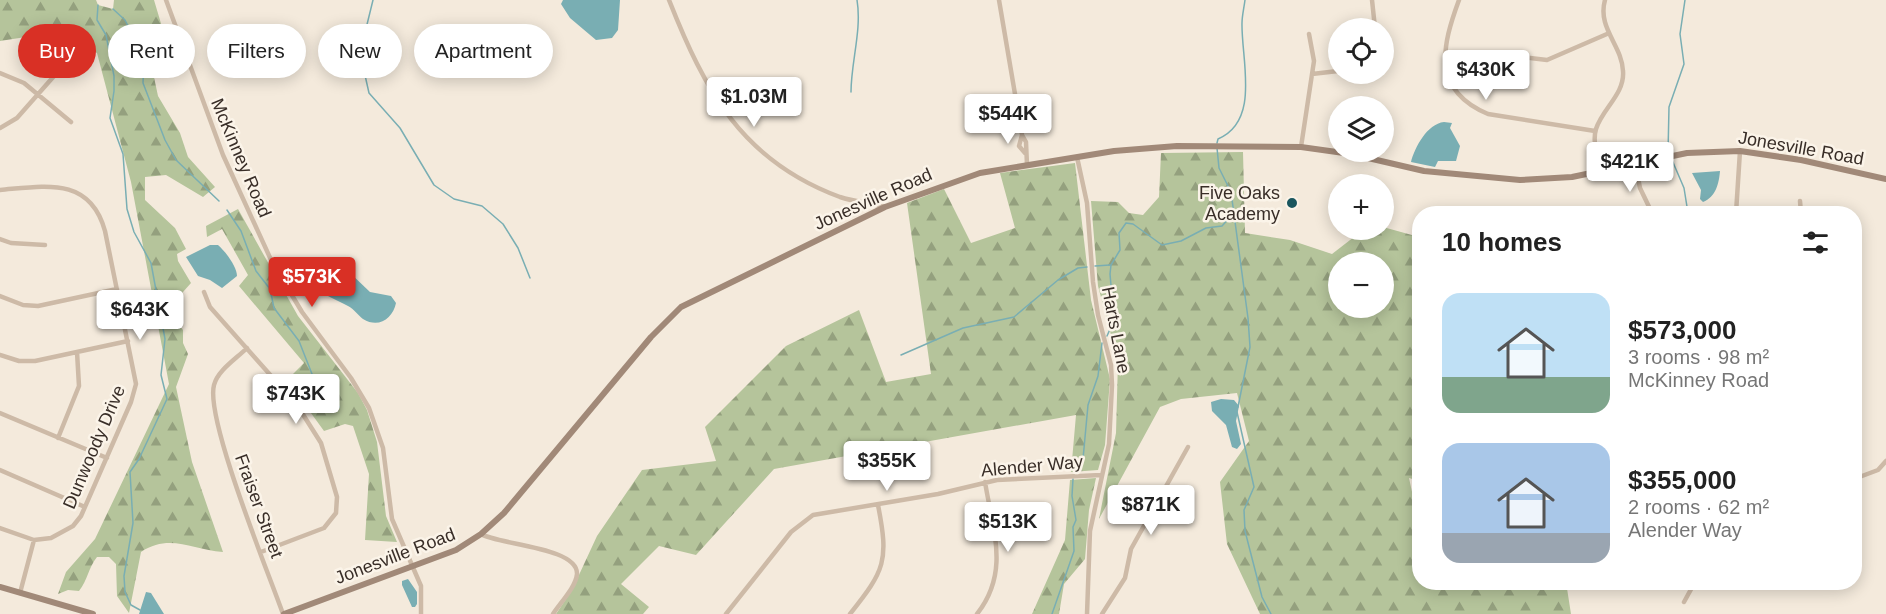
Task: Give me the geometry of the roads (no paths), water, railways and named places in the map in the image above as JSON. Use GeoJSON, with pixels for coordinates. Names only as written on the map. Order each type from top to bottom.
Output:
{"type":"FeatureCollection","features":[{"type":"Feature","properties":{"kind":"street","name":"McKinney Road"},"geometry":{"type":"LineString","coordinates":[[166,0],[223,155],[272,262],[302,312],[351,378],[369,408],[383,448],[393,519],[414,566],[422,592],[421,614]]}},
{"type":"Feature","properties":{"kind":"street"},"geometry":{"type":"LineString","coordinates":[[669,0],[701,74],[722,109],[742,134],[776,162],[816,186],[840,197],[885,207]]}},
{"type":"Feature","properties":{"kind":"street"},"geometry":{"type":"LineString","coordinates":[[999,0],[1022,135],[1026,142],[1027,165]]}},
{"type":"Feature","properties":{"kind":"street"},"geometry":{"type":"LineString","coordinates":[[1372,0],[1374,18]]}},
{"type":"Feature","properties":{"kind":"street"},"geometry":{"type":"LineString","coordinates":[[1459,0],[1444,48],[1445,67],[1459,94],[1479,110],[1488,114],[1595,131]]}},
{"type":"Feature","properties":{"kind":"street"},"geometry":{"type":"LineString","coordinates":[[1601,171],[1595,131],[1622,80],[1621,62],[1607,34],[1603,19],[1605,0]]}},
{"type":"Feature","properties":{"kind":"street"},"geometry":{"type":"LineString","coordinates":[[1301,147],[1312,75],[1313,52],[1309,34]]}},
{"type":"Feature","properties":{"kind":"street"},"geometry":{"type":"LineString","coordinates":[[1513,56],[1547,60],[1607,34]]}},
{"type":"Feature","properties":{"kind":"street"},"geometry":{"type":"LineString","coordinates":[[0,73],[20,81],[39,94],[71,122]]}},
{"type":"Feature","properties":{"kind":"street"},"geometry":{"type":"LineString","coordinates":[[1312,75],[1328,73]]}},
{"type":"Feature","properties":{"kind":"street"},"geometry":{"type":"LineString","coordinates":[[0,128],[15,120],[53,78]]}},
{"type":"Feature","properties":{"kind":"street","name":"Jonesville Road"},"geometry":{"type":"LineString","coordinates":[[284,614],[456,550],[481,534],[504,513],[651,337],[681,306],[885,207],[962,178],[1027,165],[1146,147],[1224,146],[1301,147],[1351,154],[1424,171],[1484,178],[1552,179],[1706,151],[1740,151],[1801,160],[1886,179]]}},
{"type":"Feature","properties":{"kind":"street"},"geometry":{"type":"LineString","coordinates":[[1736,206],[1740,151]]}},
{"type":"Feature","properties":{"kind":"street","name":"Harts Lane"},"geometry":{"type":"LineString","coordinates":[[1077,157],[1087,203],[1096,304],[1112,373],[1111,430],[1090,531],[1087,614]]}},
{"type":"Feature","properties":{"kind":"street"},"geometry":{"type":"LineString","coordinates":[[1635,163],[1640,188],[1649,206]]}},
{"type":"Feature","properties":{"kind":"street","name":"Dunwoody Drive"},"geometry":{"type":"LineString","coordinates":[[0,190],[63,187],[89,200],[102,220],[128,341],[135,390],[79,519],[68,530],[51,538],[34,540]]}},
{"type":"Feature","properties":{"kind":"street"},"geometry":{"type":"LineString","coordinates":[[1800,201],[1800,206]]}},
{"type":"Feature","properties":{"kind":"street"},"geometry":{"type":"LineString","coordinates":[[0,239],[10,243],[45,245]]}},
{"type":"Feature","properties":{"kind":"street"},"geometry":{"type":"LineString","coordinates":[[0,296],[23,305],[38,306],[117,289]]}},
{"type":"Feature","properties":{"kind":"street"},"geometry":{"type":"LineString","coordinates":[[204,292],[210,307],[296,403],[319,440],[337,501],[334,516],[324,528],[261,552]]}},
{"type":"Feature","properties":{"kind":"street"},"geometry":{"type":"LineString","coordinates":[[0,355],[28,362],[128,341]]}},
{"type":"Feature","properties":{"kind":"street","name":"Fraiser Street"},"geometry":{"type":"LineString","coordinates":[[247,348],[218,375],[213,394],[224,448],[284,614]]}},
{"type":"Feature","properties":{"kind":"street"},"geometry":{"type":"LineString","coordinates":[[58,438],[79,386],[77,352]]}},
{"type":"Feature","properties":{"kind":"street"},"geometry":{"type":"LineString","coordinates":[[0,412],[107,458]]}},
{"type":"Feature","properties":{"kind":"street"},"geometry":{"type":"LineString","coordinates":[[1102,614],[1125,578],[1131,549],[1188,447]]}},
{"type":"Feature","properties":{"kind":"street"},"geometry":{"type":"LineString","coordinates":[[1862,476],[1878,470],[1886,461]]}},
{"type":"Feature","properties":{"kind":"street"},"geometry":{"type":"LineString","coordinates":[[0,470],[85,507]]}},
{"type":"Feature","properties":{"kind":"street","name":"Alender Way"},"geometry":{"type":"LineString","coordinates":[[726,614],[791,532],[804,520],[818,514],[938,494],[986,482],[1101,475]]}},
{"type":"Feature","properties":{"kind":"street"},"geometry":{"type":"LineString","coordinates":[[977,614],[993,591],[997,573],[986,482]]}},
{"type":"Feature","properties":{"kind":"street"},"geometry":{"type":"LineString","coordinates":[[850,614],[871,588],[882,565],[884,542],[878,505]]}},
{"type":"Feature","properties":{"kind":"street"},"geometry":{"type":"LineString","coordinates":[[0,528],[34,540],[20,593]]}},
{"type":"Feature","properties":{"kind":"street"},"geometry":{"type":"LineString","coordinates":[[481,534],[498,541],[549,551],[573,564],[576,569],[576,578],[553,614]]}},
{"type":"Feature","properties":{"kind":"street"},"geometry":{"type":"LineString","coordinates":[[0,587],[93,614]]}},
{"type":"Feature","properties":{"kind":"street"},"geometry":{"type":"LineString","coordinates":[[1684,602],[1691,590]]}},
{"type":"Feature","properties":{"kind":"water"},"geometry":{"type":"Polygon","coordinates":[[[563,0],[620,0],[618,30],[612,38],[596,40],[570,18],[561,4],[563,0]]]}},
{"type":"Feature","properties":{"kind":"water"},"geometry":{"type":"Polygon","coordinates":[[[1444,122],[1452,123],[1450,128],[1460,146],[1456,161],[1438,161],[1435,167],[1411,162],[1415,150],[1427,132],[1444,122]]]}},
{"type":"Feature","properties":{"kind":"water"},"geometry":{"type":"Polygon","coordinates":[[[1720,171],[1714,193],[1703,202],[1700,199],[1701,190],[1692,173],[1720,171]]]}},
{"type":"Feature","properties":{"kind":"water"},"geometry":{"type":"Polygon","coordinates":[[[210,245],[218,245],[221,248],[237,272],[237,276],[222,288],[198,276],[186,257],[210,245]]]}},
{"type":"Feature","properties":{"kind":"water"},"geometry":{"type":"Polygon","coordinates":[[[340,268],[349,272],[370,292],[391,296],[396,303],[392,313],[380,322],[369,322],[350,307],[326,295],[321,283],[328,274],[340,268]]]}},
{"type":"Feature","properties":{"kind":"water"},"geometry":{"type":"Polygon","coordinates":[[[1221,399],[1234,400],[1239,406],[1236,421],[1241,444],[1237,449],[1232,447],[1226,425],[1212,411],[1211,402],[1221,399]]]}},
{"type":"Feature","properties":{"kind":"water"},"geometry":{"type":"Polygon","coordinates":[[[408,579],[417,592],[415,607],[412,607],[402,585],[402,581],[408,579]]]}},
{"type":"Feature","properties":{"kind":"water"},"geometry":{"type":"Polygon","coordinates":[[[146,592],[151,593],[164,614],[139,614],[146,592]]]}},
{"type":"Feature","properties":{"kind":"waterway"},"geometry":{"type":"LineString","coordinates":[[373,0],[360,53],[369,93],[400,128],[434,185],[454,199],[482,206],[503,224],[518,248],[530,278]]}},
{"type":"Feature","properties":{"kind":"waterway"},"geometry":{"type":"LineString","coordinates":[[851,92],[858,23],[857,0]]}},
{"type":"Feature","properties":{"kind":"waterway"},"geometry":{"type":"LineString","coordinates":[[1217,143],[1218,139],[1231,130],[1240,118],[1244,104],[1246,88],[1242,23],[1245,0]]}},
{"type":"Feature","properties":{"kind":"waterway"},"geometry":{"type":"LineString","coordinates":[[1668,153],[1669,107],[1684,64],[1680,34],[1685,0]]}},
{"type":"Feature","properties":{"kind":"waterway"},"geometry":{"type":"LineString","coordinates":[[98,5],[97,20],[106,35],[114,76],[110,118],[123,154],[127,209],[134,232],[151,263],[165,339],[161,375],[167,399],[139,459],[130,472],[133,523],[124,576],[125,592],[131,605],[140,610]]}},
{"type":"Feature","properties":{"kind":"waterway"},"geometry":{"type":"LineString","coordinates":[[113,9],[125,20],[144,58],[143,83],[165,140],[176,160],[219,201]]}},
{"type":"Feature","properties":{"kind":"waterway"},"geometry":{"type":"LineString","coordinates":[[1217,148],[1219,168],[1231,192],[1248,318],[1250,347],[1238,407]]}},
{"type":"Feature","properties":{"kind":"waterway"},"geometry":{"type":"LineString","coordinates":[[1672,160],[1684,188],[1687,206]]}},
{"type":"Feature","properties":{"kind":"waterway"},"geometry":{"type":"LineString","coordinates":[[227,210],[241,231],[256,271],[270,289],[274,308],[299,341],[312,374],[339,407]]}},
{"type":"Feature","properties":{"kind":"waterway"},"geometry":{"type":"LineString","coordinates":[[1107,336],[1114,320],[1111,265],[1120,250],[1119,233],[1126,223],[1133,224],[1162,245],[1181,241],[1206,228],[1222,226],[1232,215]]}},
{"type":"Feature","properties":{"kind":"waterway"},"geometry":{"type":"LineString","coordinates":[[1095,266],[1110,265]]}},
{"type":"Feature","properties":{"kind":"waterway"},"geometry":{"type":"LineString","coordinates":[[901,355],[963,328],[1014,317],[1058,280],[1078,268],[1087,267]]}},
{"type":"Feature","properties":{"kind":"waterway"},"geometry":{"type":"LineString","coordinates":[[1076,472],[1083,459],[1088,405],[1098,376],[1102,343]]}},
{"type":"Feature","properties":{"kind":"waterway"},"geometry":{"type":"LineString","coordinates":[[1237,412],[1254,487],[1244,510],[1245,531],[1262,597],[1271,614]]}},
{"type":"Feature","properties":{"kind":"waterway"},"geometry":{"type":"LineString","coordinates":[[1052,614],[1074,551],[1073,527],[1076,520],[1072,496],[1073,479]]}},
{"type":"Feature","properties":{"kind":"place","name":"Five Oaks Academy"},"geometry":{"type":"Point","coordinates":[1292,203]}}]}
